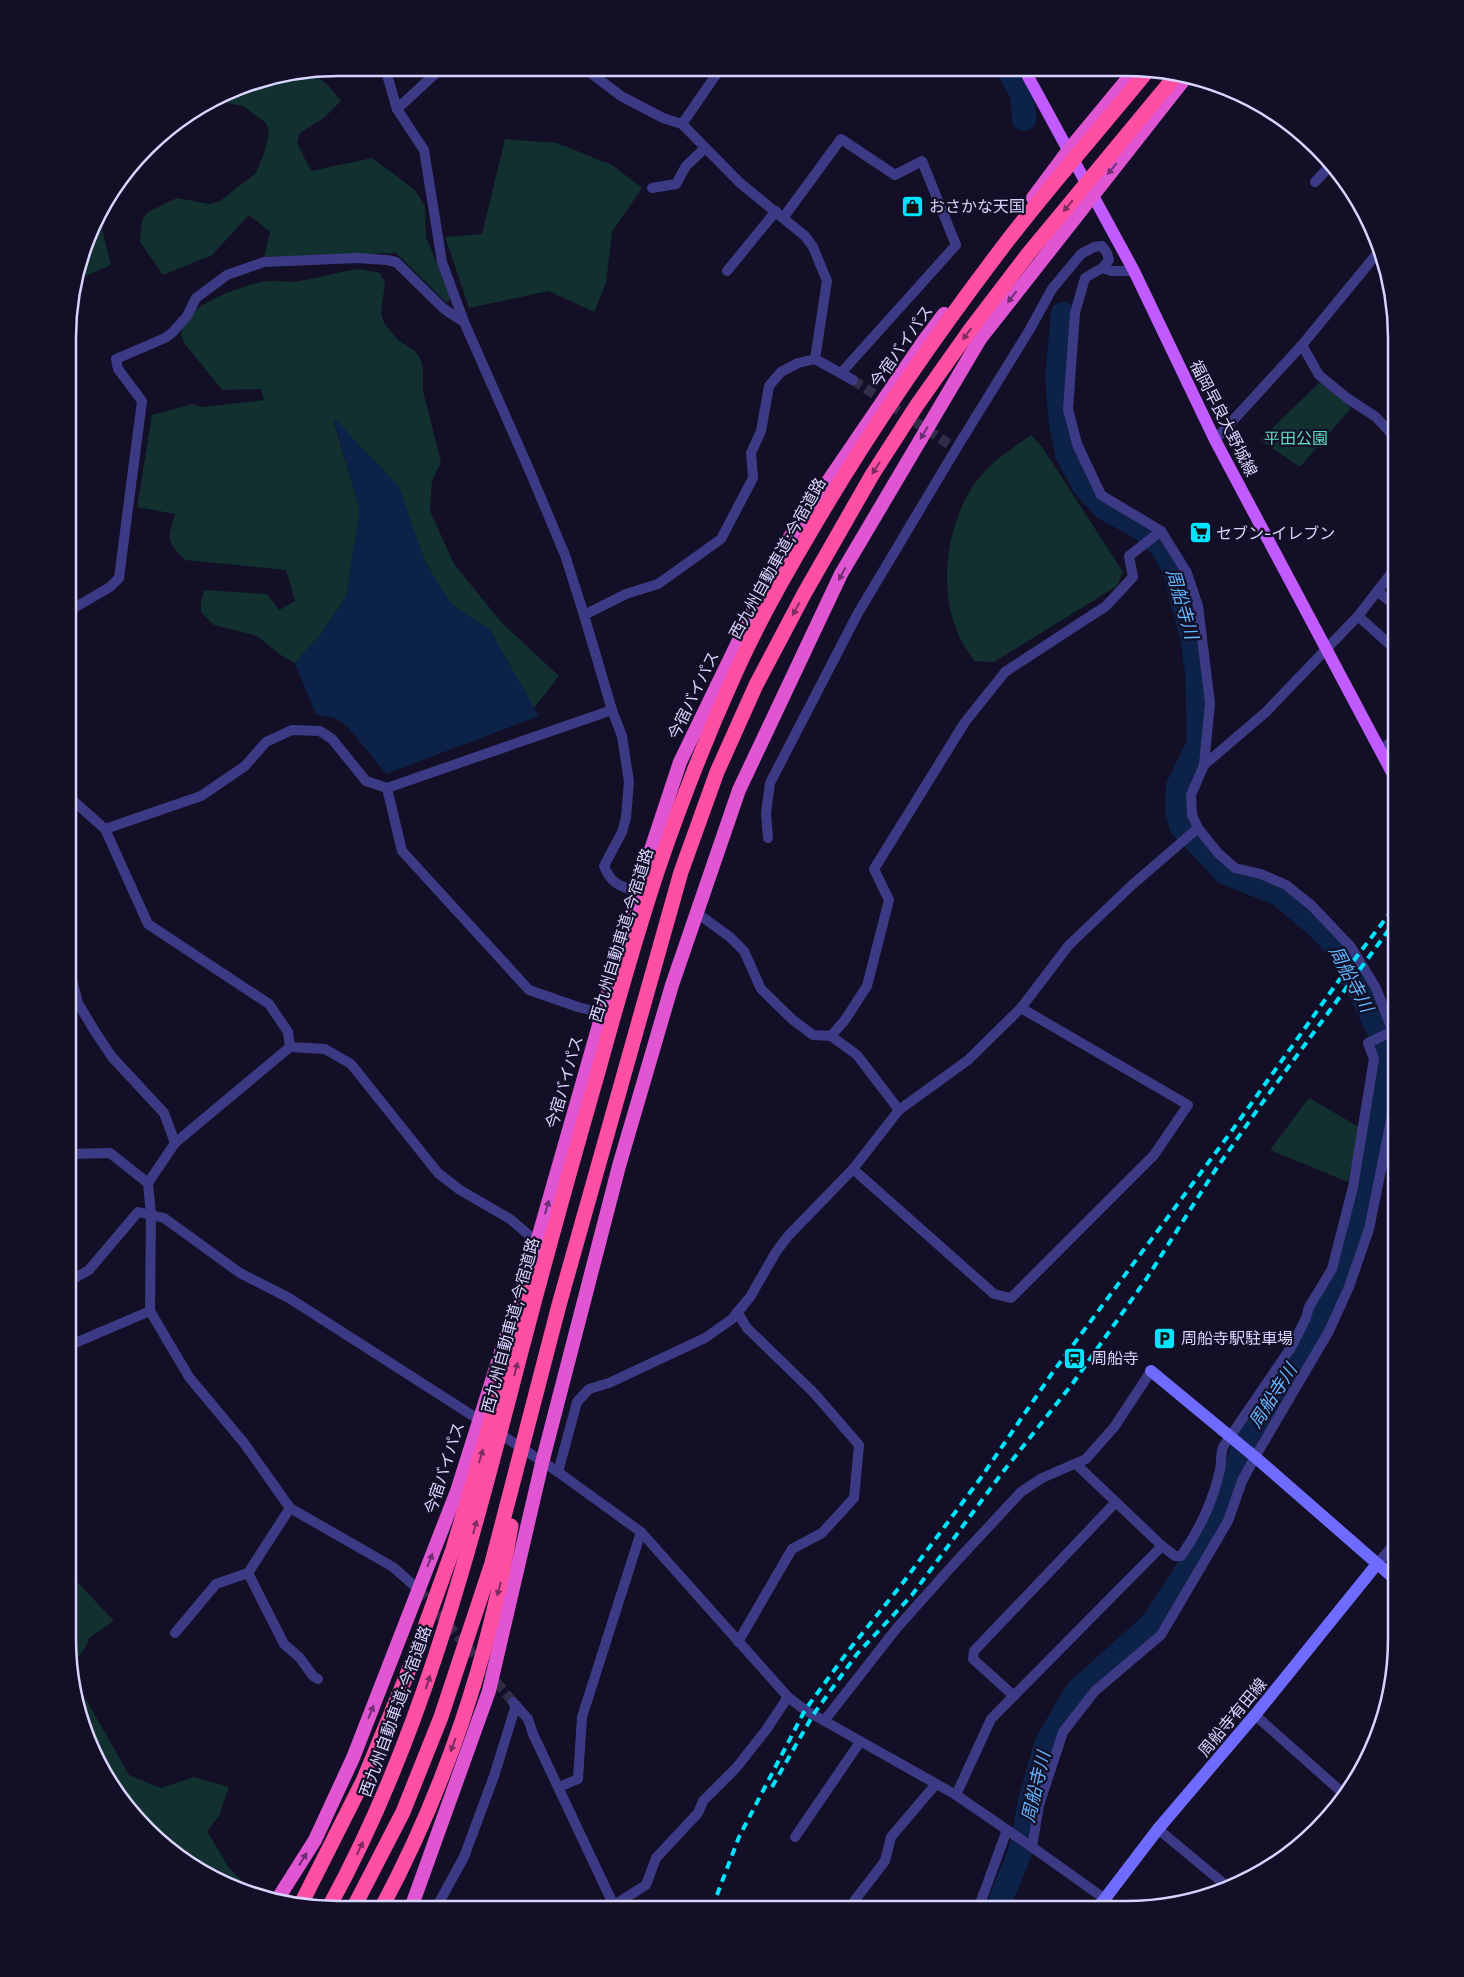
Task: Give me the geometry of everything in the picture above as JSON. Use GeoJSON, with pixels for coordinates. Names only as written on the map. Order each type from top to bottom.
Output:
{"type":"FeatureCollection","features":[{"type":"Feature","properties":{"kind":"highway","name":"今宿バイパス"},"geometry":{"type":"LineString","coordinates":[[281,1894],[315,1840],[353,1758],[457,1491],[537,1242],[637,892],[680,762],[786,543],[923,342],[1068,151],[1130,76]]}},
{"type":"Feature","properties":{"kind":"highway","name":"西九州自動車道;今宿道路"},"geometry":{"type":"LineString","coordinates":[[333,1901],[349,1872],[382,1800],[408,1738],[428,1681],[468,1554],[552,1234],[631,955],[659,866],[734,674],[769,606],[850,463],[898,391],[1009,239],[1142,77]]}},
{"type":"Feature","properties":{"kind":"highway"},"geometry":{"type":"LineString","coordinates":[[357,1901],[403,1812],[441,1717],[492,1563],[558,1305],[681,872],[717,772],[756,685],[804,594],[872,475],[917,405],[970,330],[1028,254],[1172,80]]}},
{"type":"Feature","properties":{"kind":"highway"},"geometry":{"type":"LineString","coordinates":[[414,1901],[490,1691],[542,1463],[619,1166],[672,985],[740,790],[841,574],[980,339],[1182,82]]}},
{"type":"Feature","properties":{"kind":"highway"},"geometry":{"type":"LineString","coordinates":[[304,1899],[364,1781],[413,1660],[453,1549],[487,1435],[523,1298],[552,1234]]}},
{"type":"Feature","properties":{"kind":"highway"},"geometry":{"type":"LineString","coordinates":[[385,1901],[416,1837],[442,1776],[473,1688],[502,1578],[525,1438]]}},
{"type":"Feature","properties":{"kind":"main road","name":"福岡早良大野城線"},"geometry":{"type":"LineString","coordinates":[[1027,76],[1134,270],[1215,440],[1388,764]]}},
{"type":"Feature","properties":{"kind":"main road"},"geometry":{"type":"LineString","coordinates":[[1151,1371],[1231,1437],[1388,1573]]}},
{"type":"Feature","properties":{"kind":"main road","name":"周船寺有田線"},"geometry":{"type":"LineString","coordinates":[[1105,1899],[1158,1829],[1255,1715],[1378,1564]]}},
{"type":"Feature","properties":{"kind":"street"},"geometry":{"type":"LineString","coordinates":[[387,76],[397,109],[424,150],[442,262],[464,322],[565,555],[612,710],[622,736],[628,791],[624,825],[604,866],[608,876],[617,885],[637,892]]}},
{"type":"Feature","properties":{"kind":"street"},"geometry":{"type":"LineString","coordinates":[[397,109],[433,76]]}},
{"type":"Feature","properties":{"kind":"street"},"geometry":{"type":"LineString","coordinates":[[595,76],[621,96],[663,118],[682,124],[740,183],[805,236],[813,247],[827,281],[815,359]]}},
{"type":"Feature","properties":{"kind":"street"},"geometry":{"type":"LineString","coordinates":[[682,124],[715,76]]}},
{"type":"Feature","properties":{"kind":"street"},"geometry":{"type":"LineString","coordinates":[[726,271],[779,214],[841,139],[896,175],[922,161],[956,246],[841,373]]}},
{"type":"Feature","properties":{"kind":"street"},"geometry":{"type":"LineString","coordinates":[[652,188],[676,184],[686,166],[706,148]]}},
{"type":"Feature","properties":{"kind":"street"},"geometry":{"type":"LineString","coordinates":[[1315,182],[1326,170]]}},
{"type":"Feature","properties":{"kind":"street"},"geometry":{"type":"LineString","coordinates":[[768,838],[766,812],[770,783],[858,613],[1030,329],[1052,289],[1081,254],[1094,247],[1102,246],[1109,260],[1102,268],[1085,278],[1075,313],[1068,409],[1077,444],[1101,495],[1161,531],[1187,572],[1198,606],[1210,703],[1204,765],[1190,795],[1192,815],[1198,828],[1218,853],[1235,868],[1261,874],[1286,885],[1311,905],[1351,947],[1376,988],[1388,1023]]}},
{"type":"Feature","properties":{"kind":"street"},"geometry":{"type":"LineString","coordinates":[[1215,440],[1302,345],[1375,256]]}},
{"type":"Feature","properties":{"kind":"street"},"geometry":{"type":"LineString","coordinates":[[76,607],[110,587],[119,578],[142,401],[118,369],[116,359],[165,338],[173,332],[186,316],[196,298],[227,275],[264,262],[357,258],[387,260],[396,262],[444,309],[464,322]]}},
{"type":"Feature","properties":{"kind":"street"},"geometry":{"type":"LineString","coordinates":[[1102,268],[1112,271],[1134,270]]}},
{"type":"Feature","properties":{"kind":"street"},"geometry":{"type":"LineString","coordinates":[[1302,345],[1319,375],[1347,398],[1376,417],[1388,430]]}},
{"type":"Feature","properties":{"kind":"street"},"geometry":{"type":"LineString","coordinates":[[584,615],[626,594],[658,584],[721,539],[753,478],[751,453],[761,430],[770,386],[781,372],[798,363],[815,359],[853,380]]}},
{"type":"Feature","properties":{"kind":"street"},"geometry":{"type":"LineString","coordinates":[[831,1036],[846,1020],[867,986],[889,900],[874,869],[965,722],[1005,672],[1106,606],[1133,577],[1129,556],[1161,531]]}},
{"type":"Feature","properties":{"kind":"street"},"geometry":{"type":"LineString","coordinates":[[1204,765],[1266,712],[1358,616],[1388,578]]}},
{"type":"Feature","properties":{"kind":"street"},"geometry":{"type":"LineString","coordinates":[[1378,591],[1388,599]]}},
{"type":"Feature","properties":{"kind":"street"},"geometry":{"type":"LineString","coordinates":[[1358,616],[1388,643]]}},
{"type":"Feature","properties":{"kind":"street"},"geometry":{"type":"LineString","coordinates":[[105,829],[201,796],[245,766],[266,742],[292,730],[320,731],[332,739],[366,781],[386,788],[612,710]]}},
{"type":"Feature","properties":{"kind":"street"},"geometry":{"type":"LineString","coordinates":[[1381,750],[1388,744]]}},
{"type":"Feature","properties":{"kind":"street"},"geometry":{"type":"LineString","coordinates":[[386,788],[402,851],[529,990],[602,1013]]}},
{"type":"Feature","properties":{"kind":"street"},"geometry":{"type":"LineString","coordinates":[[76,802],[105,829],[148,924],[269,1004],[288,1032],[290,1047]]}},
{"type":"Feature","properties":{"kind":"street"},"geometry":{"type":"LineString","coordinates":[[558,1472],[577,1402],[589,1389],[609,1383],[705,1338],[732,1318],[750,1297],[776,1252],[788,1236],[853,1169],[899,1110],[968,1060],[1021,1008],[1069,945],[1132,885],[1198,828]]}},
{"type":"Feature","properties":{"kind":"street"},"geometry":{"type":"LineString","coordinates":[[697,913],[730,937],[744,951],[762,989],[793,1020],[813,1035],[831,1036],[857,1055],[899,1110]]}},
{"type":"Feature","properties":{"kind":"street"},"geometry":{"type":"LineString","coordinates":[[76,999],[112,1057],[164,1113],[176,1144]]}},
{"type":"Feature","properties":{"kind":"street"},"geometry":{"type":"LineString","coordinates":[[853,1169],[994,1294],[1012,1298],[1154,1155],[1188,1105],[1021,1008]]}},
{"type":"Feature","properties":{"kind":"street"},"geometry":{"type":"LineString","coordinates":[[1076,1464],[1162,1546],[1175,1556],[1181,1556],[1201,1525],[1220,1472],[1220,1454],[1223,1447],[1292,1346],[1306,1318],[1309,1307],[1332,1269],[1353,1187],[1374,1059],[1368,1043],[1388,1036]]}},
{"type":"Feature","properties":{"kind":"street"},"geometry":{"type":"LineString","coordinates":[[419,1590],[393,1567],[290,1508],[244,1443],[190,1377],[150,1311],[151,1214],[148,1184],[176,1144],[290,1047],[325,1050],[351,1064],[438,1173],[460,1190],[510,1219],[537,1242]]}},
{"type":"Feature","properties":{"kind":"street"},"geometry":{"type":"LineString","coordinates":[[1032,1847],[1039,1805],[1063,1732],[1095,1691],[1161,1635],[1228,1521],[1252,1455],[1329,1331],[1349,1287],[1369,1229],[1388,1137]]}},
{"type":"Feature","properties":{"kind":"street"},"geometry":{"type":"LineString","coordinates":[[76,1154],[110,1153],[148,1184]]}},
{"type":"Feature","properties":{"kind":"street"},"geometry":{"type":"LineString","coordinates":[[76,1277],[89,1270],[138,1212],[164,1218],[240,1273],[289,1298],[558,1472],[641,1532],[788,1697],[824,1722],[956,1795],[1105,1899]]}},
{"type":"Feature","properties":{"kind":"street"},"geometry":{"type":"LineString","coordinates":[[76,1343],[150,1311]]}},
{"type":"Feature","properties":{"kind":"street"},"geometry":{"type":"LineString","coordinates":[[737,1312],[747,1328],[814,1392],[859,1445],[854,1498],[822,1533],[792,1550],[738,1642]]}},
{"type":"Feature","properties":{"kind":"street"},"geometry":{"type":"LineString","coordinates":[[824,1722],[896,1629],[952,1565],[1022,1492],[1042,1478],[1086,1459],[1115,1426],[1151,1371]]}},
{"type":"Feature","properties":{"kind":"street"},"geometry":{"type":"LineString","coordinates":[[1014,1696],[973,1659],[974,1651],[1116,1502]]}},
{"type":"Feature","properties":{"kind":"street"},"geometry":{"type":"LineString","coordinates":[[174,1633],[216,1584],[248,1573],[290,1508]]}},
{"type":"Feature","properties":{"kind":"street"},"geometry":{"type":"LineString","coordinates":[[559,1788],[578,1779],[582,1717],[641,1532]]}},
{"type":"Feature","properties":{"kind":"street"},"geometry":{"type":"LineString","coordinates":[[956,1795],[991,1720],[1162,1546]]}},
{"type":"Feature","properties":{"kind":"street"},"geometry":{"type":"LineString","coordinates":[[1378,1564],[1388,1552]]}},
{"type":"Feature","properties":{"kind":"street"},"geometry":{"type":"LineString","coordinates":[[248,1573],[284,1644],[300,1658],[313,1676],[318,1679]]}},
{"type":"Feature","properties":{"kind":"street"},"geometry":{"type":"LineString","coordinates":[[623,1901],[646,1885],[656,1858],[698,1813],[703,1801],[736,1768],[766,1730],[788,1697]]}},
{"type":"Feature","properties":{"kind":"street"},"geometry":{"type":"LineString","coordinates":[[440,1901],[464,1857],[494,1776],[515,1703],[528,1719],[533,1734],[611,1901]]}},
{"type":"Feature","properties":{"kind":"street"},"geometry":{"type":"LineString","coordinates":[[1255,1715],[1340,1790]]}},
{"type":"Feature","properties":{"kind":"street"},"geometry":{"type":"LineString","coordinates":[[795,1837],[860,1742]]}},
{"type":"Feature","properties":{"kind":"street"},"geometry":{"type":"LineString","coordinates":[[854,1901],[885,1861],[891,1837],[936,1784]]}},
{"type":"Feature","properties":{"kind":"street"},"geometry":{"type":"LineString","coordinates":[[1158,1829],[1222,1882]]}},
{"type":"Feature","properties":{"kind":"street"},"geometry":{"type":"LineString","coordinates":[[981,1901],[1010,1833]]}},
{"type":"Feature","properties":{"kind":"green space"},"geometry":{"type":"Polygon","coordinates":[[[318,77],[328,85],[341,101],[325,117],[300,133],[297,143],[311,171],[372,158],[414,189],[425,206],[426,237],[451,298],[447,303],[396,253],[264,257],[270,232],[249,215],[212,255],[163,275],[140,242],[142,220],[148,212],[177,198],[210,204],[220,201],[256,173],[269,133],[266,123],[243,106],[224,102],[254,90],[304,78],[318,77]]]}},
{"type":"Feature","properties":{"kind":"green space"},"geometry":{"type":"Polygon","coordinates":[[[505,139],[557,143],[612,165],[642,188],[612,232],[606,283],[594,312],[549,291],[469,308],[445,237],[482,234],[505,139]]]}},
{"type":"Feature","properties":{"kind":"green space"},"geometry":{"type":"Polygon","coordinates":[[[101,226],[111,265],[83,277],[90,254],[101,226]]]}},
{"type":"Feature","properties":{"kind":"green space"},"geometry":{"type":"Polygon","coordinates":[[[360,269],[380,273],[385,282],[381,313],[384,323],[398,340],[415,351],[421,360],[423,391],[441,462],[432,481],[430,511],[454,564],[501,622],[559,676],[534,708],[489,629],[452,605],[425,562],[399,487],[333,419],[360,510],[346,597],[321,634],[295,663],[282,656],[257,636],[214,625],[201,612],[204,590],[267,594],[279,610],[295,601],[286,570],[185,560],[171,544],[170,535],[175,514],[137,507],[152,415],[192,404],[203,407],[264,400],[261,389],[222,390],[185,344],[181,335],[182,331],[194,312],[221,295],[251,285],[268,281],[299,281],[360,269]]]}},
{"type":"Feature","properties":{"kind":"green space","name":"平田公園"},"geometry":{"type":"Polygon","coordinates":[[[1320,382],[1351,408],[1300,467],[1260,440],[1320,382]]]}},
{"type":"Feature","properties":{"kind":"green space"},"geometry":{"type":"Polygon","coordinates":[[[1031,435],[1042,447],[1123,572],[1117,586],[994,662],[974,661],[959,635],[951,611],[947,567],[950,544],[964,502],[975,483],[989,467],[1031,435]]]}},
{"type":"Feature","properties":{"kind":"green space"},"geometry":{"type":"Polygon","coordinates":[[[1309,1098],[1359,1127],[1348,1182],[1270,1150],[1309,1098]]]}},
{"type":"Feature","properties":{"kind":"green space"},"geometry":{"type":"Polygon","coordinates":[[[76,1581],[114,1621],[89,1638],[77,1659],[76,1581]]]}},
{"type":"Feature","properties":{"kind":"green space"},"geometry":{"type":"Polygon","coordinates":[[[82,1694],[129,1775],[161,1788],[194,1777],[229,1787],[219,1816],[207,1831],[229,1868],[245,1884],[207,1866],[193,1857],[166,1836],[141,1811],[111,1770],[96,1739],[82,1694]]]}},
{"type":"Feature","properties":{"kind":"water"},"geometry":{"type":"Polygon","coordinates":[[[333,417],[399,487],[425,562],[452,605],[489,629],[539,716],[386,774],[348,727],[333,717],[316,715],[295,663],[321,634],[346,597],[360,510],[333,417]]]}},
{"type":"Feature","properties":{"kind":"waterway","name":"周船寺川"},"geometry":{"type":"LineString","coordinates":[[1012,76],[1022,94],[1024,119]]}},
{"type":"Feature","properties":{"kind":"waterway","name":"周船寺川"},"geometry":{"type":"LineString","coordinates":[[1063,314],[1057,376],[1061,425],[1067,454],[1084,486],[1104,508],[1143,529],[1161,546],[1174,568],[1192,637],[1197,672],[1199,743],[1178,786],[1177,810],[1181,826],[1226,873],[1279,894],[1317,926],[1340,950],[1388,1054]]}},
{"type":"Feature","properties":{"kind":"waterway","name":"周船寺川"},"geometry":{"type":"LineString","coordinates":[[1000,1901],[1021,1849],[1030,1801],[1046,1744],[1077,1691],[1152,1624],[1184,1575],[1207,1535],[1230,1485],[1248,1434],[1305,1347],[1337,1282],[1371,1176],[1388,1063]]}},
{"type":"Feature","properties":{"kind":"tunnel"},"geometry":{"type":"LineString","coordinates":[[853,380],[956,449]]}},
{"type":"Feature","properties":{"kind":"tunnel"},"geometry":{"type":"LineString","coordinates":[[419,1590],[513,1702]]}},
{"type":"Feature","properties":{"kind":"railway"},"geometry":{"type":"LineString","coordinates":[[715,1901],[739,1837],[805,1710],[980,1479],[1053,1372],[1231,1132],[1342,976],[1388,916]]}},
{"type":"Feature","properties":{"kind":"railway"},"geometry":{"type":"LineString","coordinates":[[772,1787],[813,1715],[857,1654],[912,1595],[1002,1473],[1073,1383],[1147,1278],[1214,1172],[1388,931]]}},
{"type":"Feature","properties":{"kind":"place","name":"おさかな天国"},"geometry":{"type":"Point","coordinates":[913,206]}},
{"type":"Feature","properties":{"kind":"place","name":"セブン-イレブン"},"geometry":{"type":"Point","coordinates":[1200,533]}},
{"type":"Feature","properties":{"kind":"place","name":"周船寺駅駐車場"},"geometry":{"type":"Point","coordinates":[1165,1338]}},
{"type":"Feature","properties":{"kind":"place","name":"周船寺"},"geometry":{"type":"Point","coordinates":[1075,1358]}}]}
